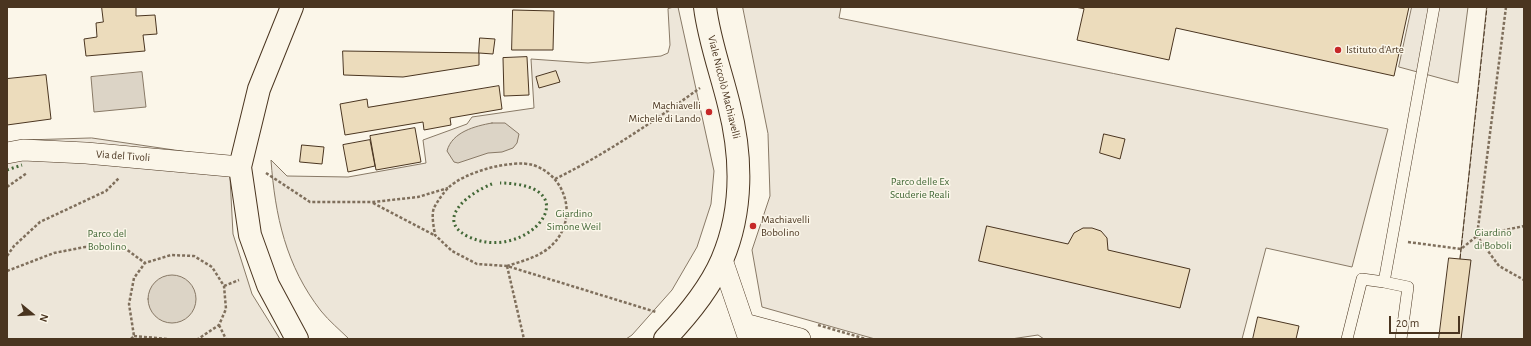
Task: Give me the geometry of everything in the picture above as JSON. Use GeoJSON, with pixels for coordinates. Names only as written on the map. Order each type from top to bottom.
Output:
{"type":"FeatureCollection","features":[{"type":"Feature","properties":{"kind":"main road"},"geometry":{"type":"LineString","coordinates":[[292,7],[259,88],[240,167],[250,235],[268,285],[298,339]]}},
{"type":"Feature","properties":{"kind":"main road","name":"Viale Niccolò Machiavelli"},"geometry":{"type":"LineString","coordinates":[[665,339],[686,317],[722,260],[733,222],[740,176],[737,140],[705,7]]}},
{"type":"Feature","properties":{"kind":"street","name":"Via del Tivoli"},"geometry":{"type":"LineString","coordinates":[[7,152],[23,150],[86,154],[240,167]]}},
{"type":"Feature","properties":{"kind":"street"},"geometry":{"type":"LineString","coordinates":[[722,260],[747,331],[800,339]]}},
{"type":"Feature","properties":{"kind":"lane"},"geometry":{"type":"LineString","coordinates":[[1384,282],[1434,7]]}},
{"type":"Feature","properties":{"kind":"lane"},"geometry":{"type":"LineString","coordinates":[[1347,339],[1362,279],[1408,287],[1401,339]]}},
{"type":"Feature","properties":{"kind":"path"},"geometry":{"type":"LineString","coordinates":[[1506,7],[1477,236],[1499,266],[1524,280]]}},
{"type":"Feature","properties":{"kind":"path"},"geometry":{"type":"LineString","coordinates":[[555,179],[583,165],[618,143],[701,86]]}},
{"type":"Feature","properties":{"kind":"path"},"geometry":{"type":"LineString","coordinates":[[266,173],[310,202],[373,202],[418,197],[448,188],[492,166],[513,163],[534,166],[555,179],[567,200],[566,222],[554,244],[531,258],[507,266]]}},
{"type":"Feature","properties":{"kind":"path"},"geometry":{"type":"LineString","coordinates":[[7,256],[14,246],[40,222],[106,191],[123,175]]}},
{"type":"Feature","properties":{"kind":"path"},"geometry":{"type":"LineString","coordinates":[[435,235],[433,209],[448,188]]}},
{"type":"Feature","properties":{"kind":"path"},"geometry":{"type":"LineString","coordinates":[[373,202],[435,235],[452,252],[477,264],[507,266],[656,312]]}},
{"type":"Feature","properties":{"kind":"path"},"geometry":{"type":"LineString","coordinates":[[1392,240],[1461,249],[1477,236],[1524,226]]}},
{"type":"Feature","properties":{"kind":"path"},"geometry":{"type":"LineString","coordinates":[[7,271],[54,253],[85,247],[126,249],[145,263]]}},
{"type":"Feature","properties":{"kind":"path"},"geometry":{"type":"LineString","coordinates":[[134,336],[128,304],[134,278],[145,263],[171,255],[194,256],[212,267],[224,286],[226,308],[219,325],[198,339]]}},
{"type":"Feature","properties":{"kind":"path"},"geometry":{"type":"LineString","coordinates":[[507,266],[524,339]]}},
{"type":"Feature","properties":{"kind":"path"},"geometry":{"type":"LineString","coordinates":[[224,286],[239,280]]}},
{"type":"Feature","properties":{"kind":"path"},"geometry":{"type":"LineString","coordinates":[[814,324],[866,339]]}},
{"type":"Feature","properties":{"kind":"path"},"geometry":{"type":"LineString","coordinates":[[219,325],[226,339]]}},
{"type":"Feature","properties":{"kind":"path"},"geometry":{"type":"LineString","coordinates":[[131,339],[134,336]]}},
{"type":"Feature","properties":{"kind":"path"},"geometry":{"type":"LineString","coordinates":[[134,336],[168,339]]}},
{"type":"Feature","properties":{"kind":"green space","name":"Giardino Simone Weil"},"geometry":{"type":"Polygon","coordinates":[[[678,7],[714,171],[711,204],[697,247],[672,290],[632,335],[626,339],[349,339],[324,315],[309,294],[299,276],[284,240],[279,221],[271,160],[287,176],[348,177],[426,163],[423,140],[467,124],[472,117],[534,108],[531,59],[588,63],[661,56],[668,53],[670,45],[668,9],[678,7]]]}},
{"type":"Feature","properties":{"kind":"green space","name":"Parco delle Ex Scuderie Reali"},"geometry":{"type":"Polygon","coordinates":[[[743,7],[841,7],[839,18],[1388,129],[1352,267],[1266,248],[1242,339],[1044,339],[1038,335],[1011,339],[875,339],[762,307],[752,250],[770,196],[768,134],[743,7]]]}},
{"type":"Feature","properties":{"kind":"green space"},"geometry":{"type":"Polygon","coordinates":[[[1412,7],[1468,7],[1458,83],[1399,67],[1412,7]]]}},
{"type":"Feature","properties":{"kind":"green space","name":"Giardino di Boboli"},"geometry":{"type":"Polygon","coordinates":[[[1487,7],[1524,7],[1524,339],[1461,339],[1460,259],[1487,7]]]}},
{"type":"Feature","properties":{"kind":"green space","name":"Parco del Bobolino"},"geometry":{"type":"Polygon","coordinates":[[[92,138],[229,158],[233,234],[252,294],[280,339],[7,339],[7,145],[28,140],[92,138]]]}},
{"type":"Feature","properties":{"kind":"shaded area"},"geometry":{"type":"Polygon","coordinates":[[[142,72],[146,107],[94,112],[91,77],[142,72]]]}},
{"type":"Feature","properties":{"kind":"shaded area"},"geometry":{"type":"Polygon","coordinates":[[[492,123],[505,123],[519,134],[517,143],[513,148],[502,152],[488,153],[458,163],[454,162],[447,151],[454,139],[472,128],[492,123]]]}},
{"type":"Feature","properties":{"kind":"shaded area"},"geometry":{"type":"Polygon","coordinates":[[[167,275],[177,275],[189,282],[196,294],[196,304],[189,316],[177,323],[167,323],[159,319],[152,312],[148,304],[148,294],[152,286],[159,279],[167,275]]]}},
{"type":"Feature","properties":{"kind":"building"},"geometry":{"type":"Polygon","coordinates":[[[102,7],[136,7],[136,16],[155,15],[157,34],[143,35],[145,51],[86,56],[84,39],[97,37],[96,23],[103,22],[102,7]]]}},
{"type":"Feature","properties":{"kind":"building","name":"Istituto d'Arte"},"geometry":{"type":"Polygon","coordinates":[[[1075,7],[1409,7],[1394,76],[1176,28],[1169,60],[1077,40],[1084,9],[1075,7]]]}},
{"type":"Feature","properties":{"kind":"building"},"geometry":{"type":"Polygon","coordinates":[[[513,10],[554,11],[553,50],[512,50],[513,10]]]}},
{"type":"Feature","properties":{"kind":"building"},"geometry":{"type":"Polygon","coordinates":[[[480,38],[495,39],[493,54],[479,53],[480,38]]]}},
{"type":"Feature","properties":{"kind":"building"},"geometry":{"type":"Polygon","coordinates":[[[343,51],[479,53],[479,65],[403,77],[344,75],[343,51]]]}},
{"type":"Feature","properties":{"kind":"building"},"geometry":{"type":"Polygon","coordinates":[[[527,57],[529,95],[504,96],[503,58],[527,57]]]}},
{"type":"Feature","properties":{"kind":"building"},"geometry":{"type":"Polygon","coordinates":[[[556,71],[560,82],[539,88],[536,77],[556,71]]]}},
{"type":"Feature","properties":{"kind":"building"},"geometry":{"type":"Polygon","coordinates":[[[46,75],[51,119],[7,125],[7,79],[46,75]]]}},
{"type":"Feature","properties":{"kind":"building"},"geometry":{"type":"Polygon","coordinates":[[[499,86],[502,109],[450,118],[451,125],[424,130],[423,122],[345,135],[340,104],[367,99],[368,107],[499,86]]]}},
{"type":"Feature","properties":{"kind":"building"},"geometry":{"type":"Polygon","coordinates":[[[415,128],[421,162],[376,170],[370,136],[415,128]]]}},
{"type":"Feature","properties":{"kind":"building"},"geometry":{"type":"Polygon","coordinates":[[[1104,134],[1125,139],[1120,159],[1100,153],[1104,134]]]}},
{"type":"Feature","properties":{"kind":"building"},"geometry":{"type":"Polygon","coordinates":[[[370,140],[375,166],[348,172],[343,145],[370,140]]]}},
{"type":"Feature","properties":{"kind":"building"},"geometry":{"type":"Polygon","coordinates":[[[302,145],[324,147],[322,164],[300,162],[302,145]]]}},
{"type":"Feature","properties":{"kind":"building"},"geometry":{"type":"Polygon","coordinates":[[[987,226],[1068,244],[1074,233],[1083,228],[1092,228],[1101,231],[1107,238],[1108,250],[1190,269],[1180,308],[979,261],[987,226]]]}},
{"type":"Feature","properties":{"kind":"building"},"geometry":{"type":"Polygon","coordinates":[[[1449,258],[1471,260],[1461,339],[1439,339],[1449,258]]]}},
{"type":"Feature","properties":{"kind":"building"},"geometry":{"type":"Polygon","coordinates":[[[1258,317],[1299,326],[1296,339],[1253,339],[1258,317]]]}},
{"type":"Feature","properties":{"kind":"hedge"},"geometry":{"type":"LineString","coordinates":[[7,170],[22,165]]}},
{"type":"Feature","properties":{"kind":"hedge"},"geometry":{"type":"LineString","coordinates":[[492,184],[467,199],[455,213],[454,221],[458,229],[467,236],[489,242],[510,241],[528,233],[541,221],[546,208],[543,196],[528,187],[500,183]]}},
{"type":"Feature","properties":{"kind":"fence"},"geometry":{"type":"LineString","coordinates":[[1460,259],[1487,7]]}},
{"type":"Feature","properties":{"kind":"place","name":"Istituto d'Arte"},"geometry":{"type":"Point","coordinates":[1338,50]}},
{"type":"Feature","properties":{"kind":"place","name":"Machiavelli Michele di Lando"},"geometry":{"type":"Point","coordinates":[709,112]}},
{"type":"Feature","properties":{"kind":"place","name":"Machiavelli Bobolino"},"geometry":{"type":"Point","coordinates":[753,226]}}]}
